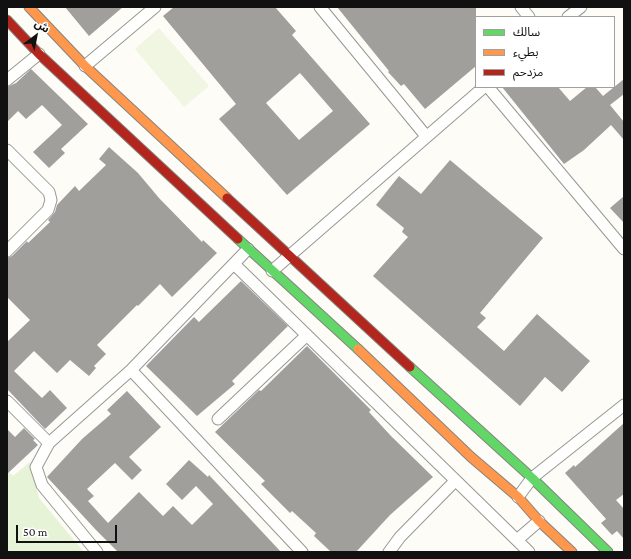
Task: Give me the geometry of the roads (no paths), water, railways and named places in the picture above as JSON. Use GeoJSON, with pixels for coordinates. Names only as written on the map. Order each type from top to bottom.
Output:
{"type":"FeatureCollection","features":[{"type":"Feature","properties":{"kind":"main road"},"geometry":{"type":"LineString","coordinates":[[30,7],[85,66],[288,255],[532,478],[608,552]]}},
{"type":"Feature","properties":{"kind":"main road"},"geometry":{"type":"LineString","coordinates":[[7,20],[39,54],[471,457],[518,497],[539,521],[572,552]]}},
{"type":"Feature","properties":{"kind":"street"},"geometry":{"type":"LineString","coordinates":[[85,66],[155,7]]}},
{"type":"Feature","properties":{"kind":"street"},"geometry":{"type":"LineString","coordinates":[[320,7],[426,136]]}},
{"type":"Feature","properties":{"kind":"street"},"geometry":{"type":"LineString","coordinates":[[521,7],[529,16]]}},
{"type":"Feature","properties":{"kind":"street"},"geometry":{"type":"LineString","coordinates":[[569,16],[581,7]]}},
{"type":"Feature","properties":{"kind":"street"},"geometry":{"type":"LineString","coordinates":[[7,80],[39,54]]}},
{"type":"Feature","properties":{"kind":"street"},"geometry":{"type":"LineString","coordinates":[[272,271],[288,255],[483,88]]}},
{"type":"Feature","properties":{"kind":"street"},"geometry":{"type":"LineString","coordinates":[[489,88],[624,249]]}},
{"type":"Feature","properties":{"kind":"street"},"geometry":{"type":"LineString","coordinates":[[7,150],[49,192],[51,200],[48,210],[7,251]]}},
{"type":"Feature","properties":{"kind":"street"},"geometry":{"type":"LineString","coordinates":[[97,552],[42,486],[36,467],[49,443],[131,370],[248,249]]}},
{"type":"Feature","properties":{"kind":"street"},"geometry":{"type":"LineString","coordinates":[[234,264],[528,552]]}},
{"type":"Feature","properties":{"kind":"street"},"geometry":{"type":"LineString","coordinates":[[218,419],[307,336]]}},
{"type":"Feature","properties":{"kind":"street"},"geometry":{"type":"LineString","coordinates":[[131,370],[302,552]]}},
{"type":"Feature","properties":{"kind":"street"},"geometry":{"type":"LineString","coordinates":[[7,401],[49,443]]}},
{"type":"Feature","properties":{"kind":"street"},"geometry":{"type":"LineString","coordinates":[[518,497],[532,478],[624,405]]}},
{"type":"Feature","properties":{"kind":"street"},"geometry":{"type":"LineString","coordinates":[[389,552],[400,537],[455,481]]}},
{"type":"Feature","properties":{"kind":"street"},"geometry":{"type":"LineString","coordinates":[[517,540],[539,521]]}}]}
